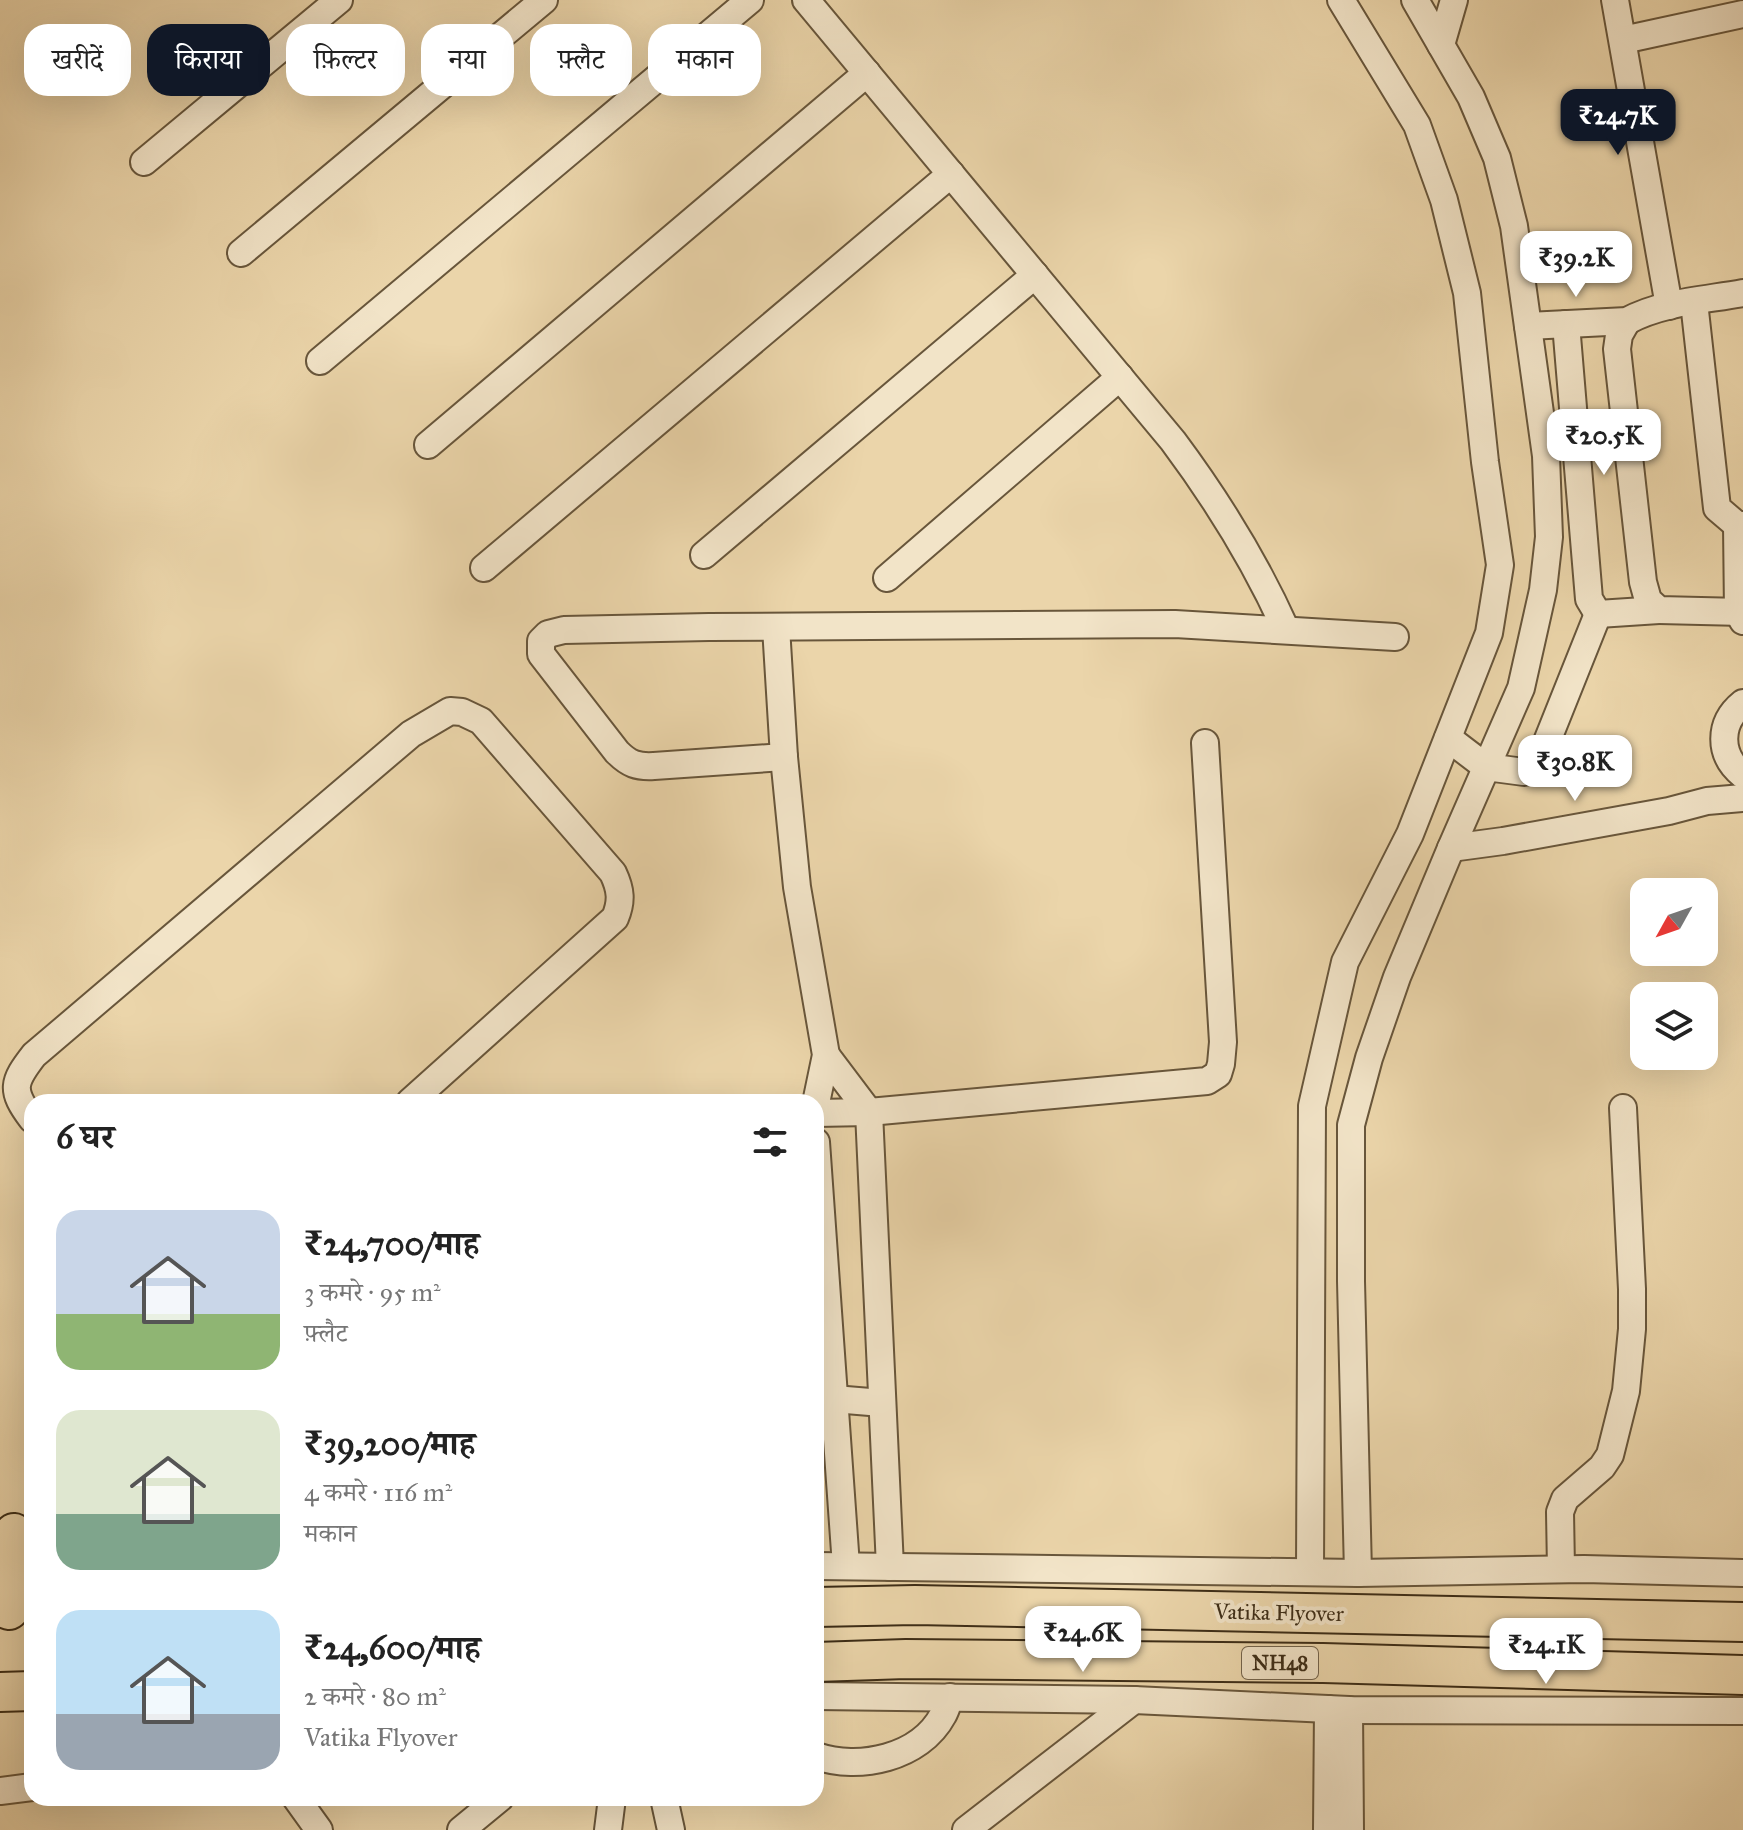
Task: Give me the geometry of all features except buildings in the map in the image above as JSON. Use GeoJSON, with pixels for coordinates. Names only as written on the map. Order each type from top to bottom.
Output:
{"type":"FeatureCollection","features":[{"type":"Feature","properties":{"kind":"highway"},"geometry":{"type":"LineString","coordinates":[[14,1610],[15,1533]]}},
{"type":"Feature","properties":{"kind":"highway","name":"Vatika Flyover"},"geometry":{"type":"LineString","coordinates":[[824,1607],[915,1605],[1743,1622]]}},
{"type":"Feature","properties":{"kind":"highway","name":"NH48"},"geometry":{"type":"LineString","coordinates":[[824,1662],[906,1659],[1323,1663],[1743,1675]]}},
{"type":"Feature","properties":{"kind":"highway"},"geometry":{"type":"LineString","coordinates":[[0,1670],[24,1670]]}},
{"type":"Feature","properties":{"kind":"highway"},"geometry":{"type":"LineString","coordinates":[[0,1692],[24,1691]]}},
{"type":"Feature","properties":{"kind":"street"},"geometry":{"type":"LineString","coordinates":[[144,162],[339,0]]}},
{"type":"Feature","properties":{"kind":"street"},"geometry":{"type":"LineString","coordinates":[[241,253],[544,0]]}},
{"type":"Feature","properties":{"kind":"street"},"geometry":{"type":"LineString","coordinates":[[320,361],[750,0]]}},
{"type":"Feature","properties":{"kind":"street"},"geometry":{"type":"LineString","coordinates":[[806,0],[1197,473],[1256,570],[1286,630]]}},
{"type":"Feature","properties":{"kind":"street"},"geometry":{"type":"LineString","coordinates":[[1310,1571],[1312,1106],[1345,962],[1410,834],[1489,633],[1500,565],[1485,462],[1467,293],[1444,200],[1417,125],[1341,0]]}},
{"type":"Feature","properties":{"kind":"street"},"geometry":{"type":"LineString","coordinates":[[1358,1573],[1351,1297],[1351,1125],[1369,1058],[1397,977],[1521,688],[1543,590],[1549,537],[1546,456],[1514,226],[1497,158],[1471,97],[1415,0]]}},
{"type":"Feature","properties":{"kind":"street"},"geometry":{"type":"LineString","coordinates":[[1441,45],[1454,0]]}},
{"type":"Feature","properties":{"kind":"street"},"geometry":{"type":"LineString","coordinates":[[1598,614],[1659,610],[1741,615],[1740,525],[1717,508],[1681,304],[1615,0]]}},
{"type":"Feature","properties":{"kind":"street"},"geometry":{"type":"LineString","coordinates":[[1623,40],[1743,14]]}},
{"type":"Feature","properties":{"kind":"street"},"geometry":{"type":"LineString","coordinates":[[428,445],[867,73]]}},
{"type":"Feature","properties":{"kind":"street"},"geometry":{"type":"LineString","coordinates":[[484,568],[951,174]]}},
{"type":"Feature","properties":{"kind":"street"},"geometry":{"type":"LineString","coordinates":[[704,555],[1035,275]]}},
{"type":"Feature","properties":{"kind":"street"},"geometry":{"type":"LineString","coordinates":[[1528,326],[1627,321],[1681,304],[1743,293]]}},
{"type":"Feature","properties":{"kind":"street"},"geometry":{"type":"LineString","coordinates":[[1627,321],[1619,335],[1617,349],[1643,582],[1648,600],[1659,610]]}},
{"type":"Feature","properties":{"kind":"street"},"geometry":{"type":"LineString","coordinates":[[1566,324],[1589,599],[1598,614]]}},
{"type":"Feature","properties":{"kind":"street"},"geometry":{"type":"LineString","coordinates":[[887,578],[1120,377]]}},
{"type":"Feature","properties":{"kind":"street"},"geometry":{"type":"LineString","coordinates":[[1448,738],[1486,767],[1524,772],[1544,749],[1598,614]]}},
{"type":"Feature","properties":{"kind":"street"},"geometry":{"type":"LineString","coordinates":[[784,757],[640,767],[628,763],[541,654],[541,641],[548,634],[564,630],[1175,624],[1395,637]]}},
{"type":"Feature","properties":{"kind":"street"},"geometry":{"type":"LineString","coordinates":[[776,627],[784,757],[797,887],[826,1055],[818,1094]]}},
{"type":"Feature","properties":{"kind":"street"},"geometry":{"type":"LineString","coordinates":[[1707,801],[1738,771],[1724,747],[1723,737],[1729,717],[1743,703]]}},
{"type":"Feature","properties":{"kind":"street"},"geometry":{"type":"LineString","coordinates":[[24,1108],[17,1092],[18,1075],[34,1055],[411,734],[450,711],[462,712],[481,721],[613,873],[620,888],[620,905],[615,918],[419,1094]]}},
{"type":"Feature","properties":{"kind":"street"},"geometry":{"type":"LineString","coordinates":[[824,1113],[869,1112],[1207,1081],[1218,1074],[1223,1042],[1205,743]]}},
{"type":"Feature","properties":{"kind":"street"},"geometry":{"type":"LineString","coordinates":[[1451,848],[1517,839],[1707,801],[1743,798]]}},
{"type":"Feature","properties":{"kind":"street"},"geometry":{"type":"LineString","coordinates":[[826,1055],[869,1112],[890,1567]]}},
{"type":"Feature","properties":{"kind":"street"},"geometry":{"type":"LineString","coordinates":[[1561,1569],[1560,1512],[1565,1499],[1602,1467],[1610,1455],[1626,1391],[1632,1289],[1623,1108]]}},
{"type":"Feature","properties":{"kind":"street"},"geometry":{"type":"LineString","coordinates":[[824,1256],[846,1566]]}},
{"type":"Feature","properties":{"kind":"street"},"geometry":{"type":"LineString","coordinates":[[834,1399],[882,1403]]}},
{"type":"Feature","properties":{"kind":"street"},"geometry":{"type":"LineString","coordinates":[[824,1566],[1358,1573],[1561,1569],[1743,1573]]}},
{"type":"Feature","properties":{"kind":"street"},"geometry":{"type":"LineString","coordinates":[[824,1696],[1134,1700],[1338,1710],[1743,1711]]}},
{"type":"Feature","properties":{"kind":"street"},"geometry":{"type":"LineString","coordinates":[[824,1758],[868,1762],[915,1746],[943,1715],[950,1697]]}},
{"type":"Feature","properties":{"kind":"street"},"geometry":{"type":"LineString","coordinates":[[966,1830],[1134,1700]]}},
{"type":"Feature","properties":{"kind":"street"},"geometry":{"type":"LineString","coordinates":[[1327,1830],[1338,1710]]}},
{"type":"Feature","properties":{"kind":"street"},"geometry":{"type":"LineString","coordinates":[[1338,1710],[1350,1830]]}},
{"type":"Feature","properties":{"kind":"street"},"geometry":{"type":"LineString","coordinates":[[0,1791],[24,1788]]}},
{"type":"Feature","properties":{"kind":"street"},"geometry":{"type":"LineString","coordinates":[[302,1806],[319,1830]]}},
{"type":"Feature","properties":{"kind":"street"},"geometry":{"type":"LineString","coordinates":[[461,1830],[490,1806]]}},
{"type":"Feature","properties":{"kind":"street"},"geometry":{"type":"LineString","coordinates":[[608,1830],[611,1806]]}},
{"type":"Feature","properties":{"kind":"street"},"geometry":{"type":"LineString","coordinates":[[666,1806],[671,1830]]}}]}
